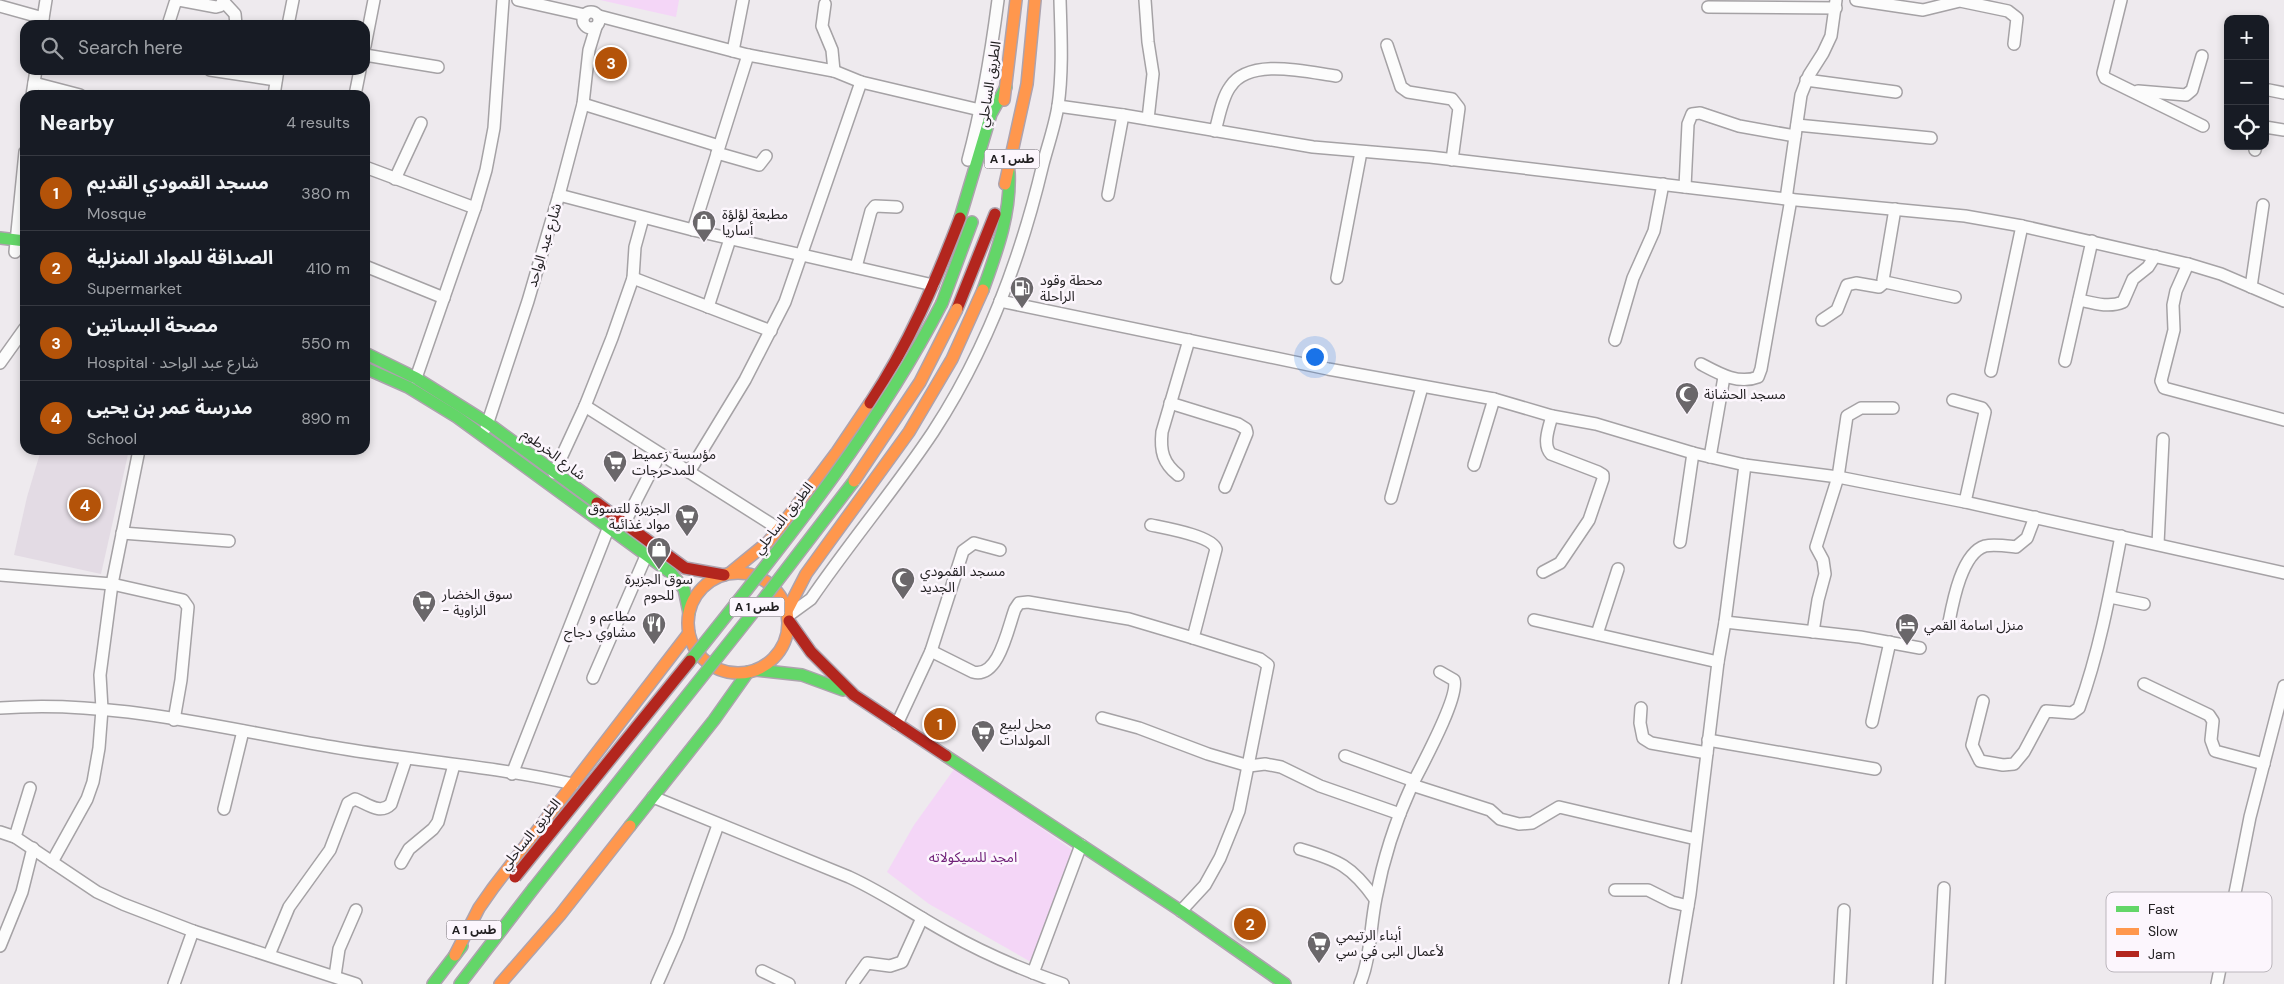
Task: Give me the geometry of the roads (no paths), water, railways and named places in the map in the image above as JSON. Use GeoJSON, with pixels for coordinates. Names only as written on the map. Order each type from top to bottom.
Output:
{"type":"FeatureCollection","features":[{"type":"Feature","properties":{"kind":"main road","name":"الطريق الساحلي"},"geometry":{"type":"LineString","coordinates":[[995,143],[1006,87],[1016,0]]}},
{"type":"Feature","properties":{"kind":"main road","name":"A 1 طس"},"geometry":{"type":"LineString","coordinates":[[460,984],[533,889],[752,614],[859,474],[920,382],[958,309],[993,221],[1009,172],[1027,84],[1036,0]]}},
{"type":"Feature","properties":{"kind":"main road"},"geometry":{"type":"LineString","coordinates":[[854,695],[802,675],[722,671],[711,665],[694,646],[689,633],[689,613],[701,589],[712,580],[727,574],[768,542],[837,452],[878,392],[910,337],[965,204],[992,114],[1006,87]]}},
{"type":"Feature","properties":{"kind":"main road"},"geometry":{"type":"LineString","coordinates":[[500,984],[561,914],[720,715],[752,671],[767,664],[776,656],[787,634],[788,616],[806,574],[909,432],[960,344],[978,303],[998,248],[1007,214],[1009,172]]}},
{"type":"Feature","properties":{"kind":"main road","name":"الطريق الساحلي"},"geometry":{"type":"LineString","coordinates":[[433,984],[515,877],[736,603],[844,463],[893,392],[942,303],[976,208]]}},
{"type":"Feature","properties":{"kind":"main road"},"geometry":{"type":"LineString","coordinates":[[0,238],[20,240]]}},
{"type":"Feature","properties":{"kind":"main road","name":"شارع الخرطوم"},"geometry":{"type":"LineString","coordinates":[[370,355],[416,378],[489,424],[685,568],[727,574]]}},
{"type":"Feature","properties":{"kind":"main road","name":"شارع الخرطوم"},"geometry":{"type":"LineString","coordinates":[[370,370],[435,403],[671,573],[682,585],[686,594],[689,613]]}},
{"type":"Feature","properties":{"kind":"main road"},"geometry":{"type":"LineString","coordinates":[[727,574],[749,574],[766,581],[776,589],[788,616],[811,652],[854,695],[1181,911],[1283,983]]}},
{"type":"Feature","properties":{"kind":"main road"},"geometry":{"type":"LineString","coordinates":[[455,955],[479,908],[493,888],[689,633]]}},
{"type":"Feature","properties":{"kind":"street"},"geometry":{"type":"LineString","coordinates":[[43,20],[46,0]]}},
{"type":"Feature","properties":{"kind":"street"},"geometry":{"type":"LineString","coordinates":[[170,20],[175,3],[179,0],[216,7],[220,6],[223,1],[235,14],[236,20]]}},
{"type":"Feature","properties":{"kind":"street"},"geometry":{"type":"LineString","coordinates":[[289,20],[293,0]]}},
{"type":"Feature","properties":{"kind":"street"},"geometry":{"type":"LineString","coordinates":[[370,20],[374,0]]}},
{"type":"Feature","properties":{"kind":"street"},"geometry":{"type":"LineString","coordinates":[[416,378],[475,208],[486,170],[494,128],[504,0]]}},
{"type":"Feature","properties":{"kind":"street"},"geometry":{"type":"LineString","coordinates":[[518,0],[591,19],[618,20],[748,55],[834,71],[861,82],[980,110]]}},
{"type":"Feature","properties":{"kind":"street","name":"شارع عبد الواحد"},"geometry":{"type":"LineString","coordinates":[[586,0],[591,19]]}},
{"type":"Feature","properties":{"kind":"street","name":"شارع عبد الواحد"},"geometry":{"type":"LineString","coordinates":[[481,435],[489,424],[559,195],[583,104],[593,0]]}},
{"type":"Feature","properties":{"kind":"street"},"geometry":{"type":"LineString","coordinates":[[732,51],[744,0]]}},
{"type":"Feature","properties":{"kind":"street"},"geometry":{"type":"LineString","coordinates":[[559,195],[643,218],[930,285],[958,196],[980,110],[998,0]]}},
{"type":"Feature","properties":{"kind":"street"},"geometry":{"type":"LineString","coordinates":[[788,616],[811,599],[933,432],[969,370],[1000,301],[1034,203],[1058,106],[1061,48],[1060,0]]}},
{"type":"Feature","properties":{"kind":"street"},"geometry":{"type":"LineString","coordinates":[[1145,0],[1153,74],[1148,119]]}},
{"type":"Feature","properties":{"kind":"street"},"geometry":{"type":"LineString","coordinates":[[1856,0],[1923,10],[1960,1],[2008,11],[2017,18],[2014,44]]}},
{"type":"Feature","properties":{"kind":"street"},"geometry":{"type":"LineString","coordinates":[[2121,0],[2102,73],[2104,78],[2203,126]]}},
{"type":"Feature","properties":{"kind":"street"},"geometry":{"type":"LineString","coordinates":[[825,4],[822,26],[832,50],[834,71]]}},
{"type":"Feature","properties":{"kind":"street"},"geometry":{"type":"LineString","coordinates":[[1701,364],[1724,377],[1750,380],[1758,377],[1789,199],[1801,96],[1806,80],[1831,36],[1836,4],[1708,7]]}},
{"type":"Feature","properties":{"kind":"street"},"geometry":{"type":"LineString","coordinates":[[0,6],[38,20]]}},
{"type":"Feature","properties":{"kind":"street"},"geometry":{"type":"LineString","coordinates":[[1387,45],[1402,87],[1408,92],[1452,99],[1457,104],[1459,108],[1452,160]]}},
{"type":"Feature","properties":{"kind":"street"},"geometry":{"type":"LineString","coordinates":[[693,230],[748,55]]}},
{"type":"Feature","properties":{"kind":"street"},"geometry":{"type":"LineString","coordinates":[[370,56],[438,67]]}},
{"type":"Feature","properties":{"kind":"street"},"geometry":{"type":"LineString","coordinates":[[2132,90],[2186,94],[2192,90],[2202,56]]}},
{"type":"Feature","properties":{"kind":"street"},"geometry":{"type":"LineString","coordinates":[[1215,131],[1229,87],[1248,73],[1257,70],[1278,69],[1336,76]]}},
{"type":"Feature","properties":{"kind":"street"},"geometry":{"type":"LineString","coordinates":[[33,89],[35,75]]}},
{"type":"Feature","properties":{"kind":"street"},"geometry":{"type":"LineString","coordinates":[[275,90],[277,75]]}},
{"type":"Feature","properties":{"kind":"street"},"geometry":{"type":"LineString","coordinates":[[356,90],[359,75]]}},
{"type":"Feature","properties":{"kind":"street"},"geometry":{"type":"LineString","coordinates":[[1806,80],[1896,92]]}},
{"type":"Feature","properties":{"kind":"street"},"geometry":{"type":"LineString","coordinates":[[689,472],[745,380],[785,302],[861,82]]}},
{"type":"Feature","properties":{"kind":"street"},"geometry":{"type":"LineString","coordinates":[[2269,90],[2284,93]]}},
{"type":"Feature","properties":{"kind":"street"},"geometry":{"type":"LineString","coordinates":[[583,104],[718,149],[759,165],[766,156]]}},
{"type":"Feature","properties":{"kind":"street"},"geometry":{"type":"LineString","coordinates":[[1058,106],[1123,114],[1313,147],[1452,160],[1789,199],[1965,216],[2092,241],[2188,264],[2284,301]]}},
{"type":"Feature","properties":{"kind":"street"},"geometry":{"type":"LineString","coordinates":[[1685,187],[1688,124],[1692,114],[1700,113],[1739,126],[1931,138]]}},
{"type":"Feature","properties":{"kind":"street"},"geometry":{"type":"LineString","coordinates":[[1108,195],[1123,114]]}},
{"type":"Feature","properties":{"kind":"street"},"geometry":{"type":"LineString","coordinates":[[395,179],[421,123]]}},
{"type":"Feature","properties":{"kind":"street"},"geometry":{"type":"LineString","coordinates":[[2269,128],[2284,130]]}},
{"type":"Feature","properties":{"kind":"street"},"geometry":{"type":"LineString","coordinates":[[1337,278],[1361,152]]}},
{"type":"Feature","properties":{"kind":"street"},"geometry":{"type":"LineString","coordinates":[[370,169],[475,208]]}},
{"type":"Feature","properties":{"kind":"street"},"geometry":{"type":"LineString","coordinates":[[1616,340],[1633,278],[1654,231],[1663,184]]}},
{"type":"Feature","properties":{"kind":"street"},"geometry":{"type":"LineString","coordinates":[[2251,287],[2263,205]]}},
{"type":"Feature","properties":{"kind":"street"},"geometry":{"type":"LineString","coordinates":[[856,267],[871,211],[875,206],[897,207]]}},
{"type":"Feature","properties":{"kind":"street"},"geometry":{"type":"LineString","coordinates":[[1822,320],[1837,310],[1847,285],[1856,283],[1879,287],[1884,282],[1895,210]]}},
{"type":"Feature","properties":{"kind":"street"},"geometry":{"type":"LineString","coordinates":[[554,472],[586,406],[633,278],[636,247],[643,218]]}},
{"type":"Feature","properties":{"kind":"street"},"geometry":{"type":"LineString","coordinates":[[1991,371],[2022,226]]}},
{"type":"Feature","properties":{"kind":"street"},"geometry":{"type":"LineString","coordinates":[[708,307],[730,239]]}},
{"type":"Feature","properties":{"kind":"street"},"geometry":{"type":"LineString","coordinates":[[15,252],[20,240]]}},
{"type":"Feature","properties":{"kind":"street"},"geometry":{"type":"LineString","coordinates":[[2065,361],[2092,241]]}},
{"type":"Feature","properties":{"kind":"street"},"geometry":{"type":"LineString","coordinates":[[2079,300],[2105,305],[2116,305],[2123,302],[2133,279],[2148,267],[2155,256]]}},
{"type":"Feature","properties":{"kind":"street"},"geometry":{"type":"LineString","coordinates":[[2188,264],[2176,292],[2173,305],[2174,330],[2161,381],[2162,385],[2164,388],[2284,420]]}},
{"type":"Feature","properties":{"kind":"street"},"geometry":{"type":"LineString","coordinates":[[370,268],[444,298]]}},
{"type":"Feature","properties":{"kind":"street"},"geometry":{"type":"LineString","coordinates":[[633,278],[771,331]]}},
{"type":"Feature","properties":{"kind":"street"},"geometry":{"type":"LineString","coordinates":[[1884,282],[1955,297]]}},
{"type":"Feature","properties":{"kind":"street"},"geometry":{"type":"LineString","coordinates":[[1000,301],[1422,387],[1494,399],[1552,416],[1596,424],[1693,453],[1745,465],[1838,478],[1965,502],[2284,573]]}},
{"type":"Feature","properties":{"kind":"street"},"geometry":{"type":"LineString","coordinates":[[0,362],[20,335]]}},
{"type":"Feature","properties":{"kind":"street"},"geometry":{"type":"LineString","coordinates":[[1178,475],[1165,461],[1160,446],[1162,432],[1189,340]]}},
{"type":"Feature","properties":{"kind":"street"},"geometry":{"type":"LineString","coordinates":[[1710,457],[1724,377]]}},
{"type":"Feature","properties":{"kind":"street"},"geometry":{"type":"LineString","coordinates":[[1391,498],[1422,387]]}},
{"type":"Feature","properties":{"kind":"street"},"geometry":{"type":"LineString","coordinates":[[1474,465],[1494,399]]}},
{"type":"Feature","properties":{"kind":"street"},"geometry":{"type":"LineString","coordinates":[[1953,400],[1982,408],[1985,412],[1965,502]]}},
{"type":"Feature","properties":{"kind":"street"},"geometry":{"type":"LineString","coordinates":[[1170,403],[1238,424],[1246,429],[1225,487]]}},
{"type":"Feature","properties":{"kind":"street"},"geometry":{"type":"LineString","coordinates":[[586,406],[779,529]]}},
{"type":"Feature","properties":{"kind":"street"},"geometry":{"type":"LineString","coordinates":[[1813,632],[1818,600],[1825,574],[1822,560],[1816,547],[1838,478],[1849,414],[1861,408],[1893,408]]}},
{"type":"Feature","properties":{"kind":"street"},"geometry":{"type":"LineString","coordinates":[[1543,572],[1560,563],[1589,520],[1603,479],[1603,475],[1598,472],[1551,454],[1548,451],[1546,444],[1552,416]]}},
{"type":"Feature","properties":{"kind":"street"},"geometry":{"type":"LineString","coordinates":[[2158,544],[2164,439]]}},
{"type":"Feature","properties":{"kind":"street"},"geometry":{"type":"LineString","coordinates":[[1680,542],[1693,453]]}},
{"type":"Feature","properties":{"kind":"street"},"geometry":{"type":"LineString","coordinates":[[624,524],[660,454]]}},
{"type":"Feature","properties":{"kind":"street"},"geometry":{"type":"LineString","coordinates":[[52,862],[90,791],[99,748],[102,709],[100,675],[112,584],[138,455]]}},
{"type":"Feature","properties":{"kind":"street"},"geometry":{"type":"LineString","coordinates":[[1675,984],[1688,906],[1718,662],[1725,622],[1745,465]]}},
{"type":"Feature","properties":{"kind":"street"},"geometry":{"type":"LineString","coordinates":[[1949,622],[1955,594],[1970,556],[1975,550],[1986,546],[2016,547],[2027,538],[2035,517]]}},
{"type":"Feature","properties":{"kind":"street"},"geometry":{"type":"LineString","coordinates":[[1151,525],[1207,539],[1215,545],[1216,549],[1193,638]]}},
{"type":"Feature","properties":{"kind":"street"},"geometry":{"type":"LineString","coordinates":[[512,774],[608,529]]}},
{"type":"Feature","properties":{"kind":"street"},"geometry":{"type":"LineString","coordinates":[[122,532],[229,541]]}},
{"type":"Feature","properties":{"kind":"street"},"geometry":{"type":"LineString","coordinates":[[1982,701],[1972,745],[1980,761],[2003,765],[2014,764],[2024,752],[2046,711],[2072,713],[2079,708],[2096,654],[2110,597],[2121,536]]}},
{"type":"Feature","properties":{"kind":"street"},"geometry":{"type":"LineString","coordinates":[[898,724],[931,651],[963,551],[974,543],[1000,550]]}},
{"type":"Feature","properties":{"kind":"street"},"geometry":{"type":"LineString","coordinates":[[593,678],[646,556]]}},
{"type":"Feature","properties":{"kind":"street"},"geometry":{"type":"LineString","coordinates":[[1596,634],[1618,569]]}},
{"type":"Feature","properties":{"kind":"street"},"geometry":{"type":"LineString","coordinates":[[0,575],[112,584],[178,598],[186,603],[188,607],[181,680],[174,720]]}},
{"type":"Feature","properties":{"kind":"street"},"geometry":{"type":"LineString","coordinates":[[2110,597],[2144,604]]}},
{"type":"Feature","properties":{"kind":"street"},"geometry":{"type":"LineString","coordinates":[[931,651],[973,672],[980,674],[986,672],[991,668],[999,655],[1014,609],[1019,603],[1028,602],[1129,620],[1260,659],[1268,665],[1239,811],[1220,858],[1204,885],[1181,911]]}},
{"type":"Feature","properties":{"kind":"street"},"geometry":{"type":"LineString","coordinates":[[1534,620],[1718,662]]}},
{"type":"Feature","properties":{"kind":"street"},"geometry":{"type":"LineString","coordinates":[[1725,622],[1890,642],[1920,648]]}},
{"type":"Feature","properties":{"kind":"street"},"geometry":{"type":"LineString","coordinates":[[1872,722],[1890,642]]}},
{"type":"Feature","properties":{"kind":"street"},"geometry":{"type":"LineString","coordinates":[[1360,984],[1372,937],[1376,900],[1400,814],[1443,721],[1455,690],[1454,680],[1440,672]]}},
{"type":"Feature","properties":{"kind":"street"},"geometry":{"type":"LineString","coordinates":[[2144,684],[2210,715],[2214,721],[2211,740],[2215,751],[2264,764]]}},
{"type":"Feature","properties":{"kind":"street"},"geometry":{"type":"LineString","coordinates":[[2235,892],[2250,817],[2284,686]]}},
{"type":"Feature","properties":{"kind":"street"},"geometry":{"type":"LineString","coordinates":[[0,708],[39,705],[102,709],[572,784]]}},
{"type":"Feature","properties":{"kind":"street"},"geometry":{"type":"LineString","coordinates":[[1641,708],[1640,723],[1643,738],[1651,743],[1707,753]]}},
{"type":"Feature","properties":{"kind":"street"},"geometry":{"type":"LineString","coordinates":[[1102,718],[1173,739],[1208,754],[1249,766],[1265,764],[1281,767],[1320,786],[1400,814]]}},
{"type":"Feature","properties":{"kind":"street"},"geometry":{"type":"LineString","coordinates":[[224,809],[243,731]]}},
{"type":"Feature","properties":{"kind":"street"},"geometry":{"type":"LineString","coordinates":[[1708,740],[1875,769]]}},
{"type":"Feature","properties":{"kind":"street"},"geometry":{"type":"LineString","coordinates":[[1345,756],[1413,783],[1490,810],[1500,819],[1519,824],[1532,823],[1559,807],[1696,839]]}},
{"type":"Feature","properties":{"kind":"street"},"geometry":{"type":"LineString","coordinates":[[269,955],[289,907],[330,850],[348,803],[355,799],[380,809],[387,808],[391,804],[406,759]]}},
{"type":"Feature","properties":{"kind":"street"},"geometry":{"type":"LineString","coordinates":[[401,863],[409,849],[433,829],[438,822],[454,765]]}},
{"type":"Feature","properties":{"kind":"street"},"geometry":{"type":"LineString","coordinates":[[15,837],[30,788]]}},
{"type":"Feature","properties":{"kind":"street"},"geometry":{"type":"LineString","coordinates":[[653,797],[871,887],[922,918],[996,958],[1037,978],[1063,984]]}},
{"type":"Feature","properties":{"kind":"street"},"geometry":{"type":"LineString","coordinates":[[657,984],[678,936],[718,824]]}},
{"type":"Feature","properties":{"kind":"street"},"geometry":{"type":"LineString","coordinates":[[0,832],[15,837],[33,848],[97,892],[193,931],[356,984]]}},
{"type":"Feature","properties":{"kind":"street"},"geometry":{"type":"LineString","coordinates":[[1037,978],[1081,844]]}},
{"type":"Feature","properties":{"kind":"street"},"geometry":{"type":"LineString","coordinates":[[0,946],[22,892],[33,848]]}},
{"type":"Feature","properties":{"kind":"street"},"geometry":{"type":"LineString","coordinates":[[1300,849],[1340,863],[1354,873],[1376,900]]}},
{"type":"Feature","properties":{"kind":"street"},"geometry":{"type":"LineString","coordinates":[[1939,984],[1944,888]]}},
{"type":"Feature","properties":{"kind":"street"},"geometry":{"type":"LineString","coordinates":[[1615,890],[1648,890],[1672,902],[1688,906]]}},
{"type":"Feature","properties":{"kind":"street"},"geometry":{"type":"LineString","coordinates":[[335,976],[339,949],[356,910]]}},
{"type":"Feature","properties":{"kind":"street"},"geometry":{"type":"LineString","coordinates":[[1840,984],[1844,910]]}},
{"type":"Feature","properties":{"kind":"street"},"geometry":{"type":"LineString","coordinates":[[852,984],[867,963],[890,966],[902,962],[922,918]]}},
{"type":"Feature","properties":{"kind":"street"},"geometry":{"type":"LineString","coordinates":[[174,984],[193,931]]}},
{"type":"Feature","properties":{"kind":"street"},"geometry":{"type":"LineString","coordinates":[[762,971],[790,984]]}},
{"type":"Feature","properties":{"kind":"place","name":"مصحة البساتين"},"geometry":{"type":"Point","coordinates":[611,63]}},
{"type":"Feature","properties":{"kind":"place","name":"مطبعة لؤلؤة أساريا"},"geometry":{"type":"Point","coordinates":[704,243]}},
{"type":"Feature","properties":{"kind":"place","name":"محطة وقود الراحلة"},"geometry":{"type":"Point","coordinates":[1022,309]}},
{"type":"Feature","properties":{"kind":"place","name":"مسجد الحشانة"},"geometry":{"type":"Point","coordinates":[1687,415]}},
{"type":"Feature","properties":{"kind":"place","name":"مؤسسة زعميط للمدحرجات"},"geometry":{"type":"Point","coordinates":[615,483]}},
{"type":"Feature","properties":{"kind":"place","name":"مدرسة عمر بن يحيى"},"geometry":{"type":"Point","coordinates":[85,505]}},
{"type":"Feature","properties":{"kind":"place","name":"الجزيرة للتسوق مواد غذائية"},"geometry":{"type":"Point","coordinates":[687,537]}},
{"type":"Feature","properties":{"kind":"place","name":"سوق الجزيرة للحوم"},"geometry":{"type":"Point","coordinates":[659,570]}},
{"type":"Feature","properties":{"kind":"place","name":"مسجد القمودي الجديد"},"geometry":{"type":"Point","coordinates":[903,600]}},
{"type":"Feature","properties":{"kind":"place","name":"سوق الخضار - الزاوية"},"geometry":{"type":"Point","coordinates":[424,623]}},
{"type":"Feature","properties":{"kind":"place","name":"مطاعم و مشاوي دجاج"},"geometry":{"type":"Point","coordinates":[654,645]}},
{"type":"Feature","properties":{"kind":"place","name":"منزل اسامة القمي"},"geometry":{"type":"Point","coordinates":[1907,646]}},
{"type":"Feature","properties":{"kind":"place","name":"مسجد القمودي القديم"},"geometry":{"type":"Point","coordinates":[940,724]}},
{"type":"Feature","properties":{"kind":"place","name":"محل لبيع المولدات"},"geometry":{"type":"Point","coordinates":[983,753]}},
{"type":"Feature","properties":{"kind":"place","name":"الصداقة للمواد المنزلية"},"geometry":{"type":"Point","coordinates":[1250,924]}},
{"type":"Feature","properties":{"kind":"place","name":"أبناء الرتيمي لأعمال البى في سي"},"geometry":{"type":"Point","coordinates":[1319,964]}},
{"type":"Feature","properties":{"kind":"park label","name":"امجد للسيكولاته"},"geometry":{"type":"Point","coordinates":[973,857]}}]}
